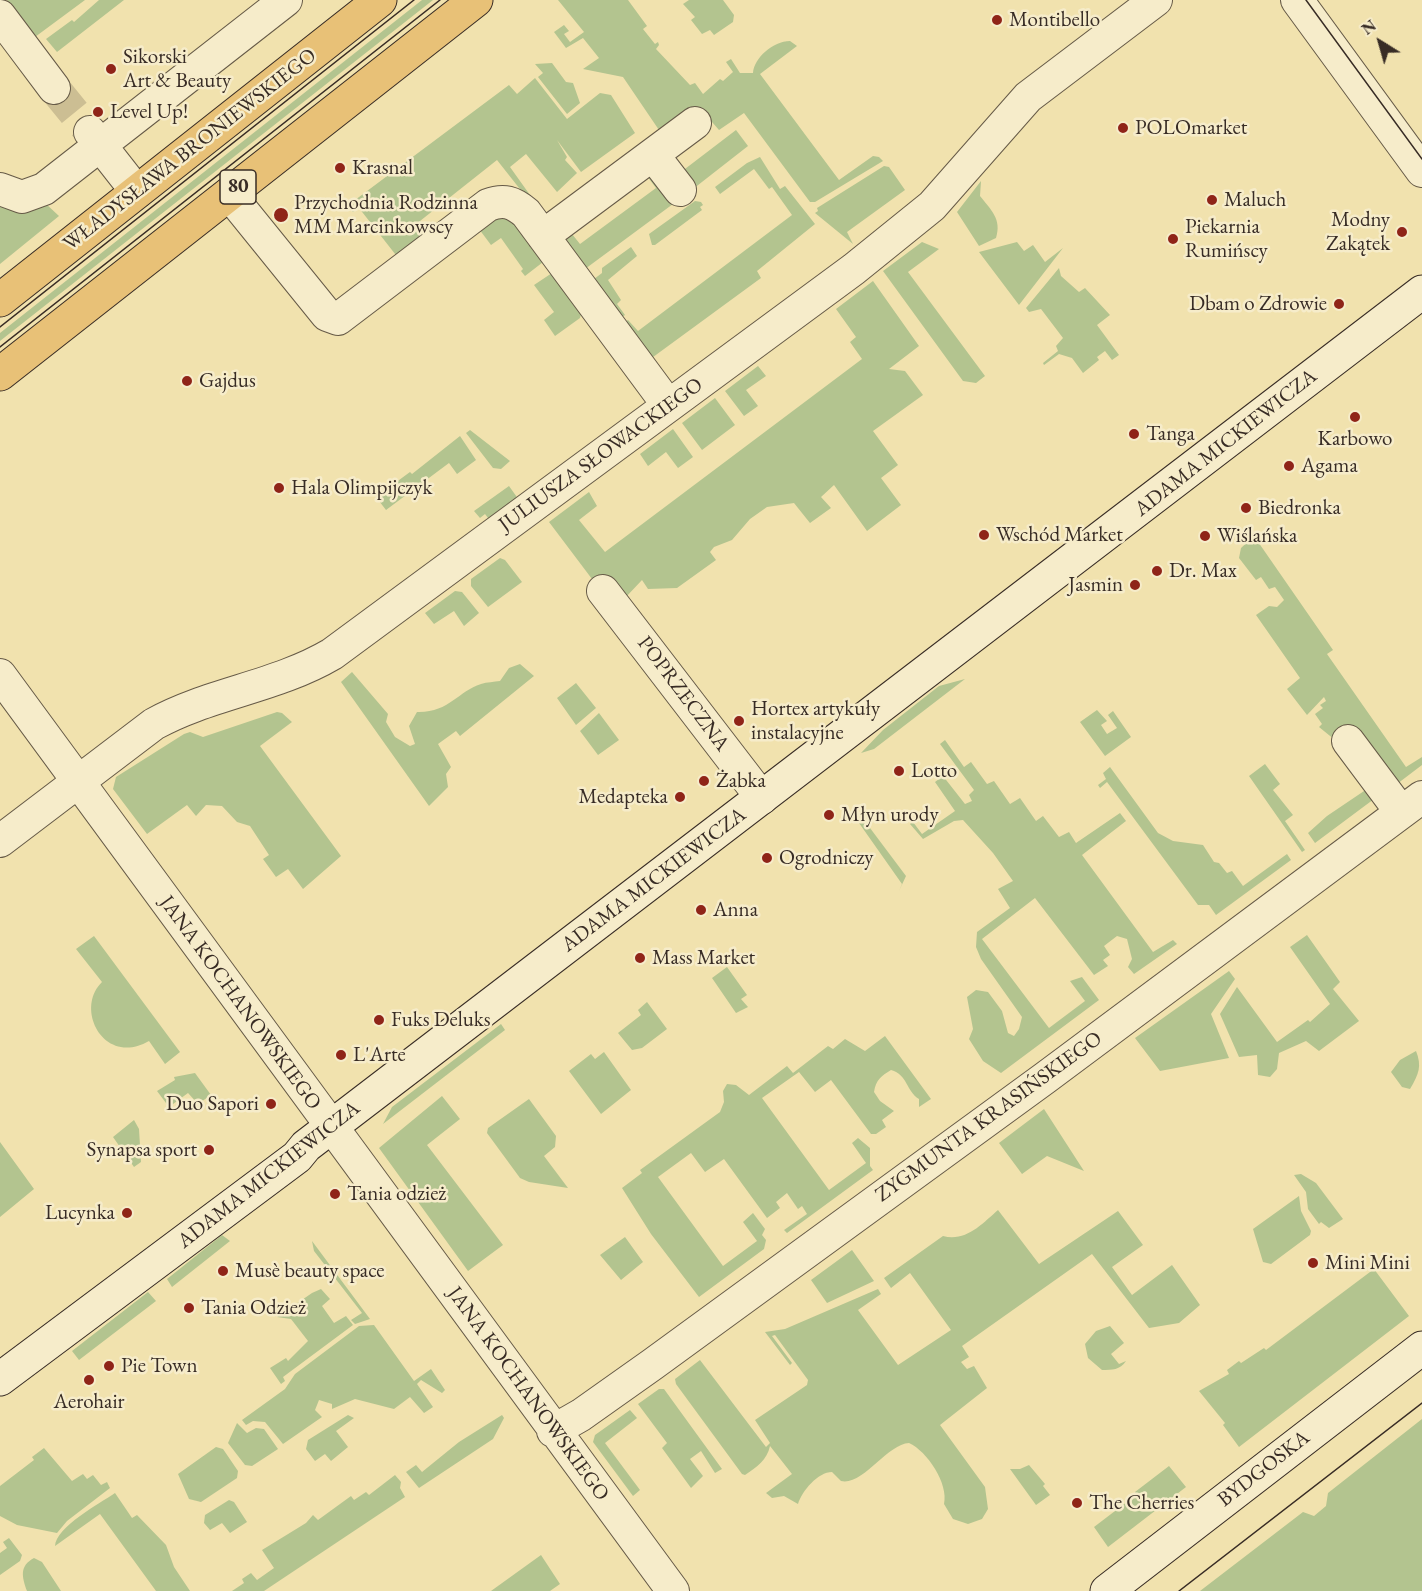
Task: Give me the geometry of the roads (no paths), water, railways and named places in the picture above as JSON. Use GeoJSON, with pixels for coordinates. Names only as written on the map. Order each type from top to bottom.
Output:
{"type":"FeatureCollection","features":[{"type":"Feature","properties":{"kind":"main road","name":"WŁADYSŁAWA BRONIEWSKIEGO"},"geometry":{"type":"LineString","coordinates":[[0,300],[380,0]]}},
{"type":"Feature","properties":{"kind":"main road","name":"80"},"geometry":{"type":"LineString","coordinates":[[0,374],[476,0]]}},
{"type":"Feature","properties":{"kind":"street"},"geometry":{"type":"LineString","coordinates":[[0,189],[18,197],[33,195],[95,138],[286,0]]}},
{"type":"Feature","properties":{"kind":"street","name":"JULIUSZA SŁOWACKIEGO"},"geometry":{"type":"LineString","coordinates":[[0,841],[147,730],[176,712],[279,680],[332,654],[919,218],[1017,109],[1046,81],[1156,0]]}},
{"type":"Feature","properties":{"kind":"street"},"geometry":{"type":"LineString","coordinates":[[1297,0],[1422,171]]}},
{"type":"Feature","properties":{"kind":"street"},"geometry":{"type":"LineString","coordinates":[[0,16],[54,88]]}},
{"type":"Feature","properties":{"kind":"street"},"geometry":{"type":"LineString","coordinates":[[543,236],[695,123]]}},
{"type":"Feature","properties":{"kind":"street"},"geometry":{"type":"LineString","coordinates":[[95,138],[138,192]]}},
{"type":"Feature","properties":{"kind":"street"},"geometry":{"type":"LineString","coordinates":[[653,155],[680,190]]}},
{"type":"Feature","properties":{"kind":"street"},"geometry":{"type":"LineString","coordinates":[[229,194],[327,315],[338,319],[488,205],[505,201],[516,204],[543,236],[668,405]]}},
{"type":"Feature","properties":{"kind":"street","name":"ADAMA MICKIEWICZA"},"geometry":{"type":"LineString","coordinates":[[0,1379],[297,1157],[306,1146],[1422,292]]}},
{"type":"Feature","properties":{"kind":"street","name":"POPRZECZNA"},"geometry":{"type":"LineString","coordinates":[[603,591],[762,798]]}},
{"type":"Feature","properties":{"kind":"street","name":"JANA KOCHANOWSKIEGO"},"geometry":{"type":"LineString","coordinates":[[0,675],[553,1431],[673,1591]]}},
{"type":"Feature","properties":{"kind":"street"},"geometry":{"type":"LineString","coordinates":[[1348,741],[1411,805]]}},
{"type":"Feature","properties":{"kind":"street","name":"ZYGMUNTA KRASIŃSKIEGO"},"geometry":{"type":"LineString","coordinates":[[553,1431],[581,1415],[653,1364],[1045,1078],[1411,805]]}},
{"type":"Feature","properties":{"kind":"street","name":"BYDGOSKA"},"geometry":{"type":"LineString","coordinates":[[1107,1591],[1422,1348]]}},
{"type":"Feature","properties":{"kind":"tunnel"},"geometry":{"type":"LineString","coordinates":[[54,88],[90,132]]}},
{"type":"Feature","properties":{"kind":"tram line"},"geometry":{"type":"LineString","coordinates":[[0,327],[414,0]]}},
{"type":"Feature","properties":{"kind":"tram line"},"geometry":{"type":"LineString","coordinates":[[0,347],[440,0]]}},
{"type":"Feature","properties":{"kind":"tram line"},"geometry":{"type":"LineString","coordinates":[[1306,0],[1422,159]]}},
{"type":"Feature","properties":{"kind":"tram line"},"geometry":{"type":"LineString","coordinates":[[1179,1591],[1422,1403]]}},
{"type":"Feature","properties":{"kind":"place","name":"Montibello"},"geometry":{"type":"Point","coordinates":[997,20]}},
{"type":"Feature","properties":{"kind":"place","name":"Sikorski Art & Beauty"},"geometry":{"type":"Point","coordinates":[111,69]}},
{"type":"Feature","properties":{"kind":"place","name":"Level Up!"},"geometry":{"type":"Point","coordinates":[98,112]}},
{"type":"Feature","properties":{"kind":"place","name":"POLOmarket"},"geometry":{"type":"Point","coordinates":[1123,128]}},
{"type":"Feature","properties":{"kind":"place","name":"Krasnal"},"geometry":{"type":"Point","coordinates":[340,168]}},
{"type":"Feature","properties":{"kind":"place","name":"Maluch"},"geometry":{"type":"Point","coordinates":[1212,200]}},
{"type":"Feature","properties":{"kind":"place","name":"Przychodnia Rodzinna MM Marcinkowscy"},"geometry":{"type":"Point","coordinates":[281,215]}},
{"type":"Feature","properties":{"kind":"place","name":"Modny Zakątek"},"geometry":{"type":"Point","coordinates":[1402,232]}},
{"type":"Feature","properties":{"kind":"place","name":"Piekarnia Rumińscy"},"geometry":{"type":"Point","coordinates":[1173,239]}},
{"type":"Feature","properties":{"kind":"place","name":"Dbam o Zdrowie"},"geometry":{"type":"Point","coordinates":[1339,304]}},
{"type":"Feature","properties":{"kind":"place","name":"Gajdus"},"geometry":{"type":"Point","coordinates":[187,381]}},
{"type":"Feature","properties":{"kind":"place","name":"Karbowo"},"geometry":{"type":"Point","coordinates":[1355,417]}},
{"type":"Feature","properties":{"kind":"place","name":"Tanga"},"geometry":{"type":"Point","coordinates":[1134,434]}},
{"type":"Feature","properties":{"kind":"place","name":"Agama"},"geometry":{"type":"Point","coordinates":[1289,466]}},
{"type":"Feature","properties":{"kind":"place","name":"Hala Olimpijczyk"},"geometry":{"type":"Point","coordinates":[279,488]}},
{"type":"Feature","properties":{"kind":"place","name":"Biedronka"},"geometry":{"type":"Point","coordinates":[1246,508]}},
{"type":"Feature","properties":{"kind":"place","name":"Wschód Market"},"geometry":{"type":"Point","coordinates":[984,535]}},
{"type":"Feature","properties":{"kind":"place","name":"Wiślańska"},"geometry":{"type":"Point","coordinates":[1205,536]}},
{"type":"Feature","properties":{"kind":"place","name":"Dr. Max"},"geometry":{"type":"Point","coordinates":[1157,571]}},
{"type":"Feature","properties":{"kind":"place","name":"Jasmin"},"geometry":{"type":"Point","coordinates":[1135,585]}},
{"type":"Feature","properties":{"kind":"place","name":"Hortex artykuły instalacyjne"},"geometry":{"type":"Point","coordinates":[739,721]}},
{"type":"Feature","properties":{"kind":"place","name":"Lotto"},"geometry":{"type":"Point","coordinates":[899,771]}},
{"type":"Feature","properties":{"kind":"place","name":"Żabka"},"geometry":{"type":"Point","coordinates":[704,781]}},
{"type":"Feature","properties":{"kind":"place","name":"Medapteka"},"geometry":{"type":"Point","coordinates":[680,797]}},
{"type":"Feature","properties":{"kind":"place","name":"Młyn urody"},"geometry":{"type":"Point","coordinates":[829,815]}},
{"type":"Feature","properties":{"kind":"place","name":"Ogrodniczy"},"geometry":{"type":"Point","coordinates":[767,858]}},
{"type":"Feature","properties":{"kind":"place","name":"Anna"},"geometry":{"type":"Point","coordinates":[701,910]}},
{"type":"Feature","properties":{"kind":"place","name":"Mass Market"},"geometry":{"type":"Point","coordinates":[640,958]}},
{"type":"Feature","properties":{"kind":"place","name":"Fuks Deluks"},"geometry":{"type":"Point","coordinates":[379,1020]}},
{"type":"Feature","properties":{"kind":"place","name":"L'Arte"},"geometry":{"type":"Point","coordinates":[341,1055]}},
{"type":"Feature","properties":{"kind":"place","name":"Duo Sapori"},"geometry":{"type":"Point","coordinates":[271,1104]}},
{"type":"Feature","properties":{"kind":"place","name":"Synapsa sport"},"geometry":{"type":"Point","coordinates":[209,1150]}},
{"type":"Feature","properties":{"kind":"place","name":"Tania odzież"},"geometry":{"type":"Point","coordinates":[335,1194]}},
{"type":"Feature","properties":{"kind":"place","name":"Lucynka"},"geometry":{"type":"Point","coordinates":[127,1213]}},
{"type":"Feature","properties":{"kind":"place","name":"Mini Mini"},"geometry":{"type":"Point","coordinates":[1313,1263]}},
{"type":"Feature","properties":{"kind":"place","name":"Musè beauty space"},"geometry":{"type":"Point","coordinates":[223,1271]}},
{"type":"Feature","properties":{"kind":"place","name":"Tania Odzież"},"geometry":{"type":"Point","coordinates":[189,1308]}},
{"type":"Feature","properties":{"kind":"place","name":"Pie Town"},"geometry":{"type":"Point","coordinates":[109,1366]}},
{"type":"Feature","properties":{"kind":"place","name":"Aerohair"},"geometry":{"type":"Point","coordinates":[89,1380]}},
{"type":"Feature","properties":{"kind":"place","name":"The Cherries"},"geometry":{"type":"Point","coordinates":[1077,1503]}}]}
